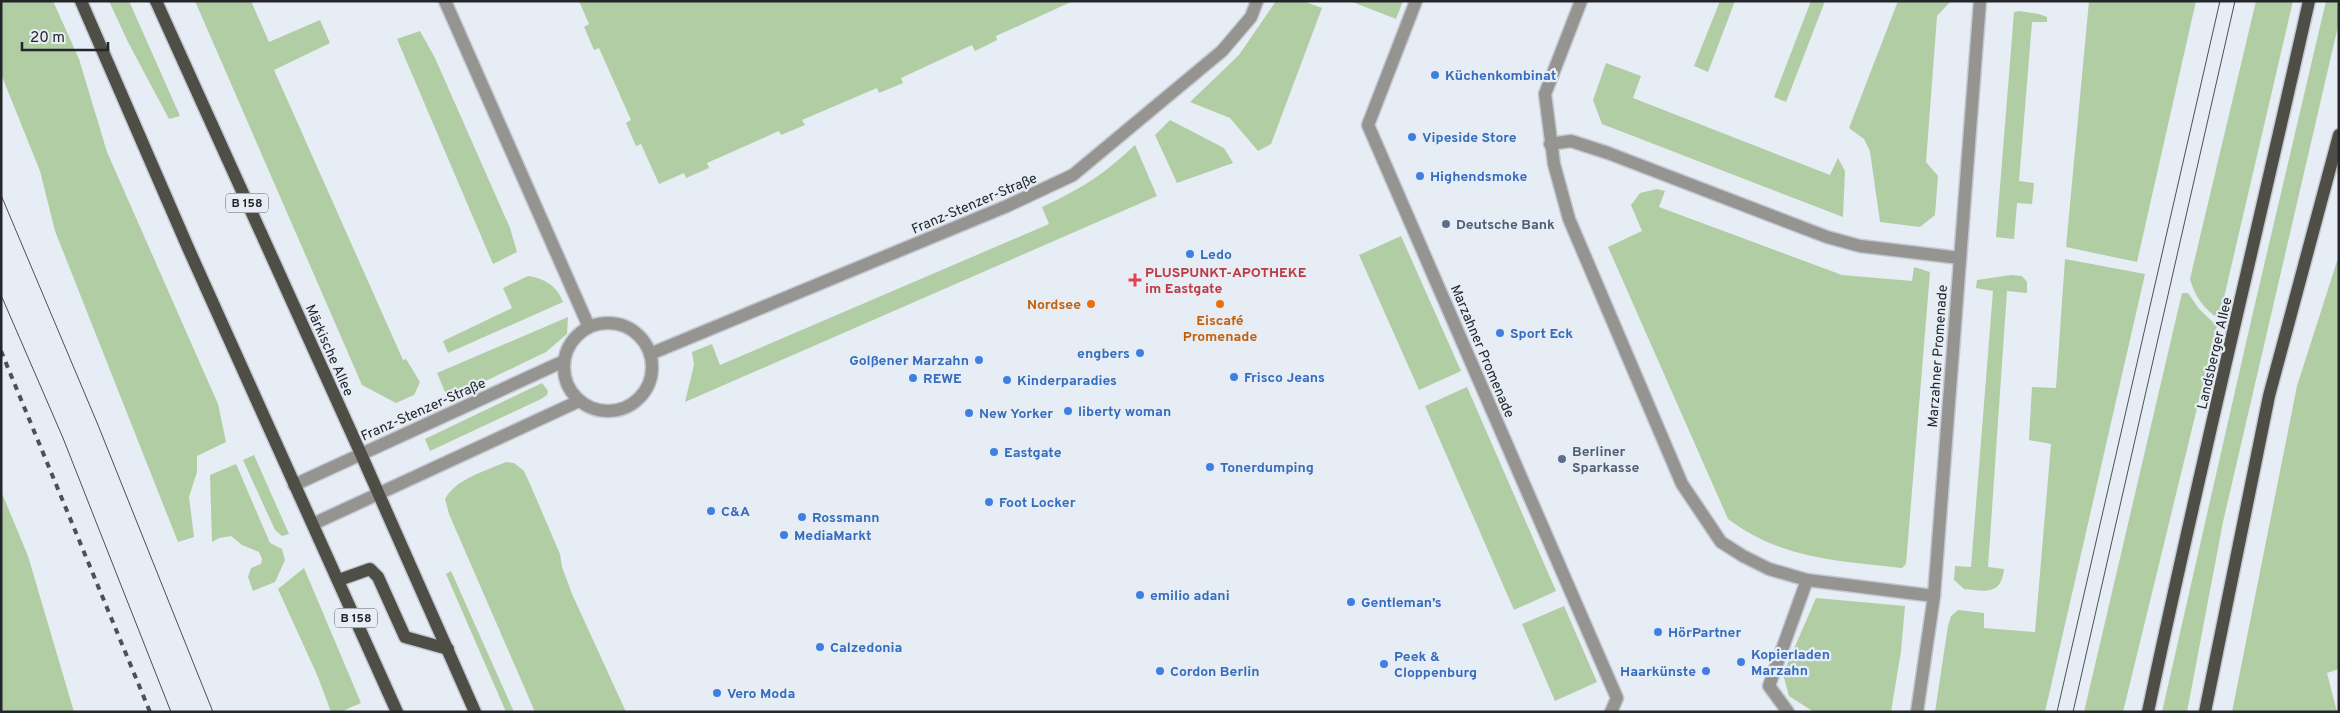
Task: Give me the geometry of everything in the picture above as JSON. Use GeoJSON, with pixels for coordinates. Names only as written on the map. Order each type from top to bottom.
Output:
{"type":"FeatureCollection","features":[{"type":"Feature","properties":{"kind":"main road","name":"B 158"},"geometry":{"type":"LineString","coordinates":[[81,1],[193,259],[397,712]]}},
{"type":"Feature","properties":{"kind":"main road","name":"Märkische Allee"},"geometry":{"type":"LineString","coordinates":[[156,1],[379,494],[475,712]]}},
{"type":"Feature","properties":{"kind":"main road","name":"Landsberger Allee"},"geometry":{"type":"LineString","coordinates":[[2148,712],[2182,550],[2235,332],[2309,1]]}},
{"type":"Feature","properties":{"kind":"main road"},"geometry":{"type":"LineString","coordinates":[[2206,712],[2220,633],[2269,396],[2339,135]]}},
{"type":"Feature","properties":{"kind":"main road"},"geometry":{"type":"LineString","coordinates":[[339,580],[370,569],[378,577],[405,637],[448,649]]}},
{"type":"Feature","properties":{"kind":"street"},"geometry":{"type":"LineString","coordinates":[[445,1],[589,328]]}},
{"type":"Feature","properties":{"kind":"street","name":"Franz-Stenzer-Straße"},"geometry":{"type":"LineString","coordinates":[[650,354],[1007,206],[1073,175],[1173,94],[1222,51],[1251,17],[1257,1]]}},
{"type":"Feature","properties":{"kind":"street","name":"Marzahner Promenade"},"geometry":{"type":"LineString","coordinates":[[1416,1],[1368,125],[1616,698],[1611,712]]}},
{"type":"Feature","properties":{"kind":"street"},"geometry":{"type":"LineString","coordinates":[[1580,1],[1545,94],[1550,144],[1558,188],[1569,219],[1682,484],[1721,542],[1743,556],[1769,568],[1807,580],[1934,596]]}},
{"type":"Feature","properties":{"kind":"street","name":"Marzahner Promenade"},"geometry":{"type":"LineString","coordinates":[[1917,712],[1934,596],[1980,1]]}},
{"type":"Feature","properties":{"kind":"street"},"geometry":{"type":"LineString","coordinates":[[1550,144],[1572,141],[1608,153],[1827,237],[1860,246],[1960,258]]}},
{"type":"Feature","properties":{"kind":"street"},"geometry":{"type":"LineString","coordinates":[[604,324],[619,325],[632,331],[643,341],[650,354],[652,368],[650,381],[634,403],[621,409],[606,411],[592,408],[579,401],[567,383],[564,361],[566,352],[575,338],[589,328],[604,324]]}},
{"type":"Feature","properties":{"kind":"street","name":"Franz-Stenzer-Straße"},"geometry":{"type":"LineString","coordinates":[[294,485],[564,361]]}},
{"type":"Feature","properties":{"kind":"street"},"geometry":{"type":"LineString","coordinates":[[313,524],[579,401]]}},
{"type":"Feature","properties":{"kind":"street"},"geometry":{"type":"LineString","coordinates":[[1788,712],[1769,686],[1807,580]]}},
{"type":"Feature","properties":{"kind":"green space"},"geometry":{"type":"Polygon","coordinates":[[[1,1],[53,1],[79,59],[107,152],[218,404],[226,442],[197,456],[197,472],[189,497],[194,537],[178,542],[55,231],[40,171],[1,74],[1,1]]]}},
{"type":"Feature","properties":{"kind":"green space"},"geometry":{"type":"Polygon","coordinates":[[[109,1],[129,1],[180,116],[169,119],[128,42],[109,1]]]}},
{"type":"Feature","properties":{"kind":"green space"},"geometry":{"type":"Polygon","coordinates":[[[195,1],[251,1],[269,42],[320,20],[330,43],[274,70],[403,360],[406,359],[420,382],[414,395],[396,403],[362,385],[195,1]]]}},
{"type":"Feature","properties":{"kind":"green space"},"geometry":{"type":"Polygon","coordinates":[[[579,1],[1073,1],[996,36],[997,40],[975,51],[972,45],[901,78],[903,83],[879,93],[877,88],[802,120],[805,125],[781,135],[779,131],[707,163],[709,168],[686,178],[684,173],[659,184],[641,144],[636,146],[626,123],[631,120],[599,48],[594,50],[584,27],[589,24],[579,1]]]}},
{"type":"Feature","properties":{"kind":"green space"},"geometry":{"type":"Polygon","coordinates":[[[1276,1],[1303,1],[1322,8],[1271,144],[1258,151],[1230,118],[1190,102],[1239,55],[1276,1]]]}},
{"type":"Feature","properties":{"kind":"green space"},"geometry":{"type":"Polygon","coordinates":[[[1350,1],[1403,1],[1396,19],[1350,1]]]}},
{"type":"Feature","properties":{"kind":"green space"},"geometry":{"type":"Polygon","coordinates":[[[1720,1],[1735,1],[1708,72],[1694,66],[1720,1]]]}},
{"type":"Feature","properties":{"kind":"green space"},"geometry":{"type":"Polygon","coordinates":[[[1811,1],[1825,1],[1786,102],[1774,97],[1811,1]]]}},
{"type":"Feature","properties":{"kind":"green space"},"geometry":{"type":"Polygon","coordinates":[[[1898,1],[1951,1],[1937,16],[1926,162],[1938,176],[1935,215],[1920,227],[1880,222],[1870,151],[1864,139],[1849,128],[1898,1]]]}},
{"type":"Feature","properties":{"kind":"green space"},"geometry":{"type":"Polygon","coordinates":[[[2089,1],[2196,1],[2137,262],[2066,247],[2089,1]]]}},
{"type":"Feature","properties":{"kind":"green space"},"geometry":{"type":"Polygon","coordinates":[[[2256,1],[2293,1],[2219,319],[2201,302],[2190,279],[2256,1]]]}},
{"type":"Feature","properties":{"kind":"green space"},"geometry":{"type":"Polygon","coordinates":[[[2326,1],[2339,1],[2339,22],[2223,522],[2187,712],[2162,712],[2251,321],[2326,1]]]}},
{"type":"Feature","properties":{"kind":"green space"},"geometry":{"type":"Polygon","coordinates":[[[2019,11],[2047,17],[2047,22],[2032,22],[2019,181],[2034,183],[2032,204],[2017,203],[2014,239],[1996,237],[2014,12],[2019,11]]]}},
{"type":"Feature","properties":{"kind":"green space"},"geometry":{"type":"Polygon","coordinates":[[[420,31],[435,58],[510,228],[517,252],[493,264],[397,39],[420,31]]]}},
{"type":"Feature","properties":{"kind":"green space"},"geometry":{"type":"Polygon","coordinates":[[[1606,63],[1641,76],[1633,98],[1830,175],[1838,158],[1845,171],[1843,217],[1602,124],[1593,100],[1606,63]]]}},
{"type":"Feature","properties":{"kind":"green space"},"geometry":{"type":"Polygon","coordinates":[[[1170,120],[1224,148],[1233,163],[1177,183],[1155,135],[1170,120]]]}},
{"type":"Feature","properties":{"kind":"green space"},"geometry":{"type":"Polygon","coordinates":[[[1135,145],[1157,196],[685,402],[694,365],[692,352],[712,344],[720,365],[1049,224],[1042,207],[1069,194],[1091,180],[1135,145]]]}},
{"type":"Feature","properties":{"kind":"green space"},"geometry":{"type":"Polygon","coordinates":[[[1657,189],[1665,191],[1659,207],[1842,275],[1912,281],[1914,267],[1930,272],[1906,564],[1902,568],[1811,556],[1769,543],[1728,519],[1608,247],[1642,231],[1631,205],[1640,193],[1657,189]]]}},
{"type":"Feature","properties":{"kind":"green space"},"geometry":{"type":"Polygon","coordinates":[[[1401,236],[1461,371],[1419,390],[1359,255],[1401,236]]]}},
{"type":"Feature","properties":{"kind":"green space"},"geometry":{"type":"Polygon","coordinates":[[[2339,255],[2339,669],[2327,673],[2337,712],[2232,712],[2297,386],[2339,255]]]}},
{"type":"Feature","properties":{"kind":"green space"},"geometry":{"type":"Polygon","coordinates":[[[2065,259],[2145,274],[2045,712],[1935,712],[1948,626],[1951,616],[1958,610],[1984,613],[1984,628],[2035,632],[2051,444],[2029,440],[2032,387],[2056,388],[2065,259]]]}},
{"type":"Feature","properties":{"kind":"green space"},"geometry":{"type":"Polygon","coordinates":[[[2011,275],[2022,276],[2027,282],[2027,293],[2007,291],[1988,567],[2004,569],[2002,578],[1996,588],[1985,591],[1964,589],[1954,580],[1955,566],[1971,567],[1993,291],[1976,288],[1977,280],[2011,275]]]}},
{"type":"Feature","properties":{"kind":"green space"},"geometry":{"type":"Polygon","coordinates":[[[528,276],[550,284],[561,296],[563,302],[448,353],[443,341],[512,308],[503,288],[528,276]]]}},
{"type":"Feature","properties":{"kind":"green space"},"geometry":{"type":"Polygon","coordinates":[[[2182,293],[2188,293],[2199,309],[2217,326],[2123,712],[2084,712],[2182,293]]]}},
{"type":"Feature","properties":{"kind":"green space"},"geometry":{"type":"Polygon","coordinates":[[[568,317],[567,334],[546,352],[448,399],[437,373],[568,317]]]}},
{"type":"Feature","properties":{"kind":"green space"},"geometry":{"type":"Polygon","coordinates":[[[542,383],[548,391],[547,395],[541,399],[430,451],[425,439],[542,383]]]}},
{"type":"Feature","properties":{"kind":"green space"},"geometry":{"type":"Polygon","coordinates":[[[1467,387],[1556,591],[1514,610],[1425,406],[1467,387]]]}},
{"type":"Feature","properties":{"kind":"green space"},"geometry":{"type":"Polygon","coordinates":[[[254,455],[289,534],[282,536],[275,530],[243,460],[254,455]]]}},
{"type":"Feature","properties":{"kind":"green space"},"geometry":{"type":"Polygon","coordinates":[[[506,462],[514,463],[524,471],[560,554],[562,567],[572,594],[626,712],[535,712],[449,514],[445,499],[456,486],[464,481],[480,472],[506,462]]]}},
{"type":"Feature","properties":{"kind":"green space"},"geometry":{"type":"Polygon","coordinates":[[[236,464],[270,543],[282,549],[285,560],[275,582],[253,591],[248,577],[251,568],[261,564],[262,559],[259,552],[242,545],[231,536],[219,538],[212,542],[210,475],[236,464]]]}},
{"type":"Feature","properties":{"kind":"green space"},"geometry":{"type":"Polygon","coordinates":[[[1,491],[28,556],[74,712],[1,712],[1,491]]]}},
{"type":"Feature","properties":{"kind":"green space"},"geometry":{"type":"Polygon","coordinates":[[[304,568],[361,703],[340,712],[331,712],[318,677],[278,589],[304,568]]]}},
{"type":"Feature","properties":{"kind":"green space"},"geometry":{"type":"Polygon","coordinates":[[[451,571],[514,712],[506,712],[446,574],[451,571]]]}},
{"type":"Feature","properties":{"kind":"green space"},"geometry":{"type":"Polygon","coordinates":[[[1816,598],[1905,606],[1901,651],[1891,712],[1814,712],[1789,696],[1783,674],[1816,598]]]}},
{"type":"Feature","properties":{"kind":"green space"},"geometry":{"type":"Polygon","coordinates":[[[1564,606],[1597,682],[1555,701],[1522,624],[1564,606]]]}},
{"type":"Feature","properties":{"kind":"tram line"},"geometry":{"type":"LineString","coordinates":[[2057,712],[2220,1]]}},
{"type":"Feature","properties":{"kind":"tram line"},"geometry":{"type":"LineString","coordinates":[[2073,712],[2235,1]]}},
{"type":"Feature","properties":{"kind":"tram line"},"geometry":{"type":"LineString","coordinates":[[1,195],[98,425],[213,712]]}},
{"type":"Feature","properties":{"kind":"tram line"},"geometry":{"type":"LineString","coordinates":[[1,295],[63,438],[171,712]]}},
{"type":"Feature","properties":{"kind":"railway"},"geometry":{"type":"LineString","coordinates":[[1,351],[150,712]]}},
{"type":"Feature","properties":{"kind":"place","name":"Küchenkombinat"},"geometry":{"type":"Point","coordinates":[1435,75]}},
{"type":"Feature","properties":{"kind":"place","name":"Vipeside Store"},"geometry":{"type":"Point","coordinates":[1412,137]}},
{"type":"Feature","properties":{"kind":"place","name":"Highendsmoke"},"geometry":{"type":"Point","coordinates":[1420,176]}},
{"type":"Feature","properties":{"kind":"place","name":"Deutsche Bank"},"geometry":{"type":"Point","coordinates":[1446,224]}},
{"type":"Feature","properties":{"kind":"place","name":"Ledo"},"geometry":{"type":"Point","coordinates":[1190,254]}},
{"type":"Feature","properties":{"kind":"place","name":"PLUSPUNKT-APOTHEKE im Eastgate"},"geometry":{"type":"Point","coordinates":[1135,280]}},
{"type":"Feature","properties":{"kind":"place","name":"Nordsee"},"geometry":{"type":"Point","coordinates":[1091,304]}},
{"type":"Feature","properties":{"kind":"place","name":"Eiscafé Promenade"},"geometry":{"type":"Point","coordinates":[1220,304]}},
{"type":"Feature","properties":{"kind":"place","name":"Sport Eck"},"geometry":{"type":"Point","coordinates":[1500,333]}},
{"type":"Feature","properties":{"kind":"place","name":"engbers"},"geometry":{"type":"Point","coordinates":[1140,353]}},
{"type":"Feature","properties":{"kind":"place","name":"Golßener Marzahn"},"geometry":{"type":"Point","coordinates":[979,360]}},
{"type":"Feature","properties":{"kind":"place","name":"Frisco Jeans"},"geometry":{"type":"Point","coordinates":[1234,377]}},
{"type":"Feature","properties":{"kind":"place","name":"REWE"},"geometry":{"type":"Point","coordinates":[913,378]}},
{"type":"Feature","properties":{"kind":"place","name":"Kinderparadies"},"geometry":{"type":"Point","coordinates":[1007,380]}},
{"type":"Feature","properties":{"kind":"place","name":"liberty woman"},"geometry":{"type":"Point","coordinates":[1068,411]}},
{"type":"Feature","properties":{"kind":"place","name":"New Yorker"},"geometry":{"type":"Point","coordinates":[969,413]}},
{"type":"Feature","properties":{"kind":"place","name":"Eastgate"},"geometry":{"type":"Point","coordinates":[994,452]}},
{"type":"Feature","properties":{"kind":"place","name":"Berliner Sparkasse"},"geometry":{"type":"Point","coordinates":[1562,459]}},
{"type":"Feature","properties":{"kind":"place","name":"Tonerdumping"},"geometry":{"type":"Point","coordinates":[1210,467]}},
{"type":"Feature","properties":{"kind":"place","name":"Foot Locker"},"geometry":{"type":"Point","coordinates":[989,502]}},
{"type":"Feature","properties":{"kind":"place","name":"C&A"},"geometry":{"type":"Point","coordinates":[711,511]}},
{"type":"Feature","properties":{"kind":"place","name":"Rossmann"},"geometry":{"type":"Point","coordinates":[802,517]}},
{"type":"Feature","properties":{"kind":"place","name":"MediaMarkt"},"geometry":{"type":"Point","coordinates":[784,535]}},
{"type":"Feature","properties":{"kind":"place","name":"emilio adani"},"geometry":{"type":"Point","coordinates":[1140,595]}},
{"type":"Feature","properties":{"kind":"place","name":"Gentleman’s"},"geometry":{"type":"Point","coordinates":[1351,602]}},
{"type":"Feature","properties":{"kind":"place","name":"HörPartner"},"geometry":{"type":"Point","coordinates":[1658,632]}},
{"type":"Feature","properties":{"kind":"place","name":"Calzedonia"},"geometry":{"type":"Point","coordinates":[820,647]}},
{"type":"Feature","properties":{"kind":"place","name":"Kopierladen Marzahn"},"geometry":{"type":"Point","coordinates":[1741,662]}},
{"type":"Feature","properties":{"kind":"place","name":"Peek & Cloppenburg"},"geometry":{"type":"Point","coordinates":[1384,664]}},
{"type":"Feature","properties":{"kind":"place","name":"Cordon Berlin"},"geometry":{"type":"Point","coordinates":[1160,671]}},
{"type":"Feature","properties":{"kind":"place","name":"Haarkünste"},"geometry":{"type":"Point","coordinates":[1706,671]}},
{"type":"Feature","properties":{"kind":"place","name":"Vero Moda"},"geometry":{"type":"Point","coordinates":[717,693]}}]}
